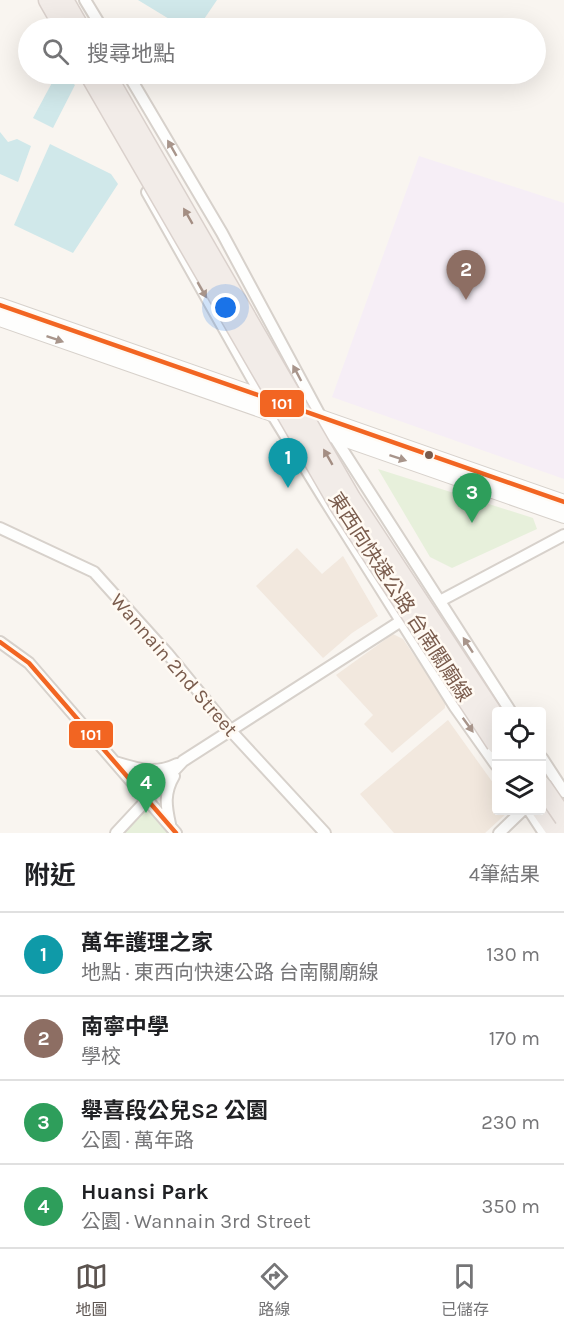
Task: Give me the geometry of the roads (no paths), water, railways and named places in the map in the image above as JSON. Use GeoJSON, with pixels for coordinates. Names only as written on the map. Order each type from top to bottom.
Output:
{"type":"FeatureCollection","features":[{"type":"Feature","properties":{"kind":"highway"},"geometry":{"type":"LineString","coordinates":[[48,0],[58,18]]}},
{"type":"Feature","properties":{"kind":"highway"},"geometry":{"type":"LineString","coordinates":[[64,0],[74,18]]}},
{"type":"Feature","properties":{"kind":"highway","name":"東西向快速公路 台南關廟線"},"geometry":{"type":"LineString","coordinates":[[95,84],[340,507],[492,738]]}},
{"type":"Feature","properties":{"kind":"highway","name":"東西向快速公路 台南關廟線"},"geometry":{"type":"LineString","coordinates":[[112,84],[351,498],[492,712]]}},
{"type":"Feature","properties":{"kind":"highway"},"geometry":{"type":"LineString","coordinates":[[554,779],[564,818]]}},
{"type":"Feature","properties":{"kind":"highway"},"geometry":{"type":"LineString","coordinates":[[544,815],[557,833]]}},
{"type":"Feature","properties":{"kind":"street"},"geometry":{"type":"LineString","coordinates":[[38,0],[49,18]]}},
{"type":"Feature","properties":{"kind":"street"},"geometry":{"type":"LineString","coordinates":[[85,0],[96,18]]}},
{"type":"Feature","properties":{"kind":"street"},"geometry":{"type":"LineString","coordinates":[[87,84],[272,414],[455,707],[493,761]]}},
{"type":"Feature","properties":{"kind":"street"},"geometry":{"type":"LineString","coordinates":[[134,84],[222,233],[320,417],[508,707]]}},
{"type":"Feature","properties":{"kind":"street"},"geometry":{"type":"LineString","coordinates":[[0,305],[564,502]]}},
{"type":"Feature","properties":{"kind":"street"},"geometry":{"type":"LineString","coordinates":[[0,319],[564,516]]}},
{"type":"Feature","properties":{"kind":"street","name":"Wannain 2nd Street"},"geometry":{"type":"LineString","coordinates":[[0,528],[94,572],[167,653],[231,731],[325,833]]}},
{"type":"Feature","properties":{"kind":"street"},"geometry":{"type":"LineString","coordinates":[[440,602],[564,535]]}},
{"type":"Feature","properties":{"kind":"street"},"geometry":{"type":"LineString","coordinates":[[115,762],[145,771],[171,767],[401,621]]}},
{"type":"Feature","properties":{"kind":"street"},"geometry":{"type":"LineString","coordinates":[[0,642],[29,663],[173,830]]}},
{"type":"Feature","properties":{"kind":"street"},"geometry":{"type":"LineString","coordinates":[[116,833],[183,760]]}},
{"type":"Feature","properties":{"kind":"street"},"geometry":{"type":"LineString","coordinates":[[173,830],[165,798],[168,786],[183,760]]}},
{"type":"Feature","properties":{"kind":"street"},"geometry":{"type":"LineString","coordinates":[[544,761],[564,792]]}},
{"type":"Feature","properties":{"kind":"street"},"geometry":{"type":"LineString","coordinates":[[499,833],[518,815]]}},
{"type":"Feature","properties":{"kind":"street"},"geometry":{"type":"LineString","coordinates":[[532,815],[544,833]]}},
{"type":"Feature","properties":{"kind":"water"},"geometry":{"type":"Polygon","coordinates":[[[138,0],[217,0],[205,18],[168,18],[138,0]]]}},
{"type":"Feature","properties":{"kind":"water"},"geometry":{"type":"Polygon","coordinates":[[[51,84],[75,85],[53,128],[33,118],[51,84]]]}},
{"type":"Feature","properties":{"kind":"water"},"geometry":{"type":"Polygon","coordinates":[[[0,132],[8,142],[17,139],[31,146],[18,182],[0,174],[0,132]]]}},
{"type":"Feature","properties":{"kind":"water"},"geometry":{"type":"Polygon","coordinates":[[[50,144],[111,174],[118,184],[73,253],[14,225],[50,144]]]}},
{"type":"Feature","properties":{"kind":"place","name":"南寧中學"},"geometry":{"type":"Point","coordinates":[466,300]}},
{"type":"Feature","properties":{"kind":"place","name":"萬年護理之家"},"geometry":{"type":"Point","coordinates":[288,488]}},
{"type":"Feature","properties":{"kind":"place","name":"舉喜段公兒S2 公園"},"geometry":{"type":"Point","coordinates":[472,523]}},
{"type":"Feature","properties":{"kind":"place","name":"Huansi Park"},"geometry":{"type":"Point","coordinates":[146,813]}}]}
